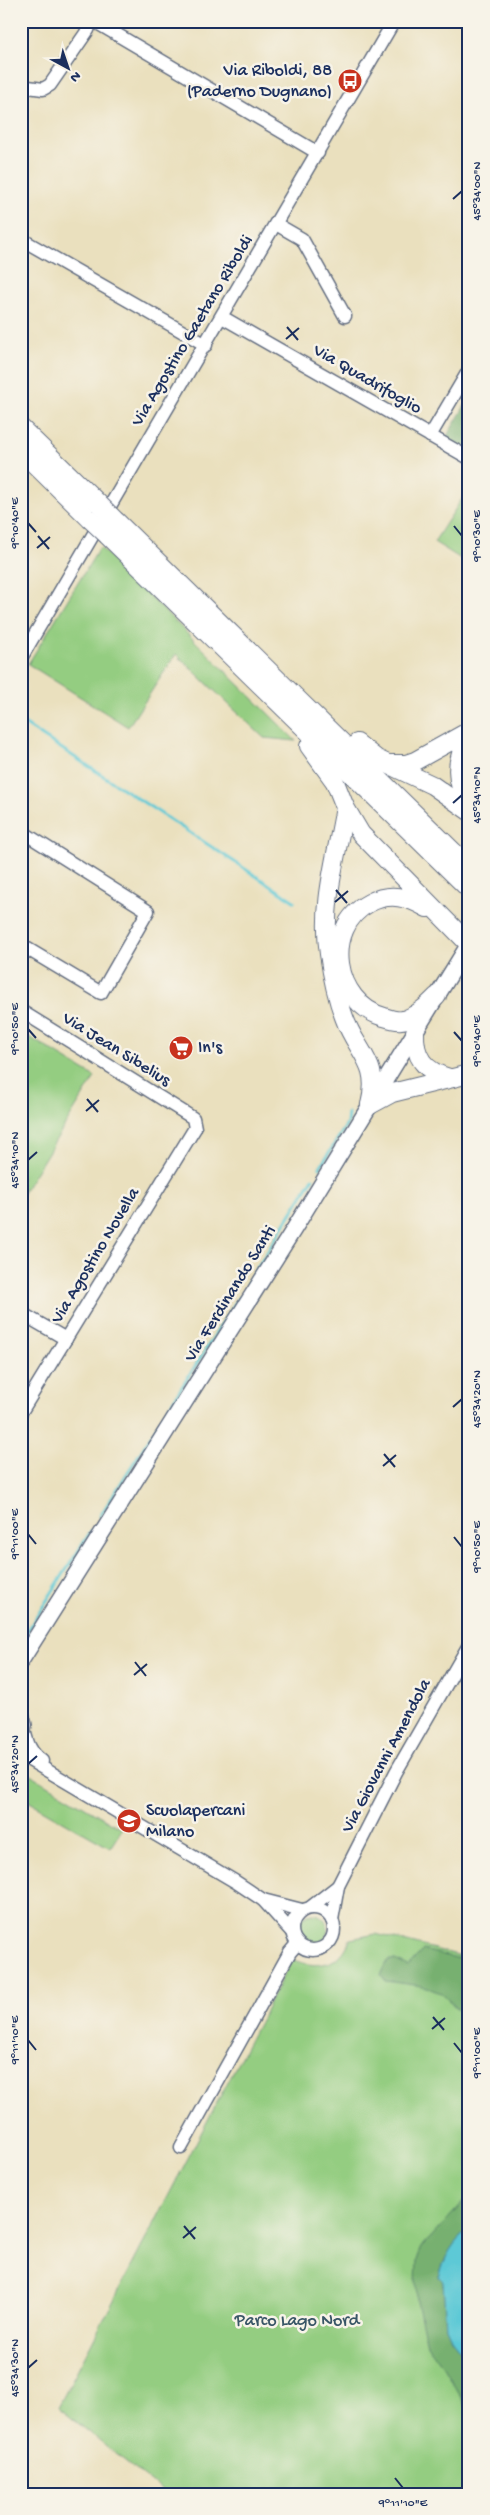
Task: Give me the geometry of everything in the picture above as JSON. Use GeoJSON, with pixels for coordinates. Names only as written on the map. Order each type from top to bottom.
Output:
{"type":"FeatureCollection","features":[{"type":"Feature","properties":{"kind":"highway"},"geometry":{"type":"LineString","coordinates":[[21,428],[94,511],[244,669],[469,889]]}},
{"type":"Feature","properties":{"kind":"highway"},"geometry":{"type":"LineString","coordinates":[[21,451],[94,511]]}},
{"type":"Feature","properties":{"kind":"highway"},"geometry":{"type":"LineString","coordinates":[[111,528],[307,708],[469,867]]}},
{"type":"Feature","properties":{"kind":"highway"},"geometry":{"type":"LineString","coordinates":[[244,669],[321,759],[335,782],[345,807],[361,834],[467,947]]}},
{"type":"Feature","properties":{"kind":"highway"},"geometry":{"type":"LineString","coordinates":[[307,708],[324,712],[363,749],[385,763],[432,784],[469,811]]}},
{"type":"Feature","properties":{"kind":"highway"},"geometry":{"type":"LineString","coordinates":[[385,763],[398,766],[415,761],[469,730]]}},
{"type":"Feature","properties":{"kind":"highway"},"geometry":{"type":"LineString","coordinates":[[469,738],[459,756],[457,774],[461,791],[469,805]]}},
{"type":"Feature","properties":{"kind":"highway"},"geometry":{"type":"LineString","coordinates":[[345,807],[329,884],[326,920],[329,954],[344,1017],[373,1073],[374,1089],[370,1105]]}},
{"type":"Feature","properties":{"kind":"highway"},"geometry":{"type":"LineString","coordinates":[[437,996],[422,1010],[405,1020],[376,1015],[362,1006],[350,994],[343,980],[339,964],[339,947],[343,932],[350,919],[362,907],[376,899],[394,896],[411,898],[438,914]]}},
{"type":"Feature","properties":{"kind":"highway"},"geometry":{"type":"LineString","coordinates":[[415,1031],[416,1051],[421,1062],[432,1072],[449,1078]]}},
{"type":"Feature","properties":{"kind":"highway"},"geometry":{"type":"LineString","coordinates":[[370,1105],[392,1093],[469,1074]]}},
{"type":"Feature","properties":{"kind":"main road","name":"Via Ferdinando Santi"},"geometry":{"type":"LineString","coordinates":[[21,1661],[467,947]]}},
{"type":"Feature","properties":{"kind":"street"},"geometry":{"type":"LineString","coordinates":[[21,86],[43,89],[50,85],[88,30],[92,21],[318,153]]}},
{"type":"Feature","properties":{"kind":"street","name":"Via Agostino Gaetano Riboldi"},"geometry":{"type":"LineString","coordinates":[[21,658],[394,21]]}},
{"type":"Feature","properties":{"kind":"street"},"geometry":{"type":"LineString","coordinates":[[276,224],[302,239],[345,316]]}},
{"type":"Feature","properties":{"kind":"street"},"geometry":{"type":"LineString","coordinates":[[21,240],[206,344]]}},
{"type":"Feature","properties":{"kind":"street","name":"Via Quadrifoglio"},"geometry":{"type":"LineString","coordinates":[[222,317],[469,458]]}},
{"type":"Feature","properties":{"kind":"street"},"geometry":{"type":"LineString","coordinates":[[430,436],[469,370]]}},
{"type":"Feature","properties":{"kind":"street"},"geometry":{"type":"LineString","coordinates":[[21,831],[148,911],[101,993],[21,944]]}},
{"type":"Feature","properties":{"kind":"street","name":"Via Jean Sibelius"},"geometry":{"type":"LineString","coordinates":[[21,1011],[193,1118]]}},
{"type":"Feature","properties":{"kind":"street","name":"Via Agostino Novella"},"geometry":{"type":"LineString","coordinates":[[21,1412],[25,1396],[66,1339],[195,1128],[193,1118]]}},
{"type":"Feature","properties":{"kind":"street"},"geometry":{"type":"LineString","coordinates":[[21,1312],[66,1339]]}},
{"type":"Feature","properties":{"kind":"street","name":"Via Giovanni Amendola"},"geometry":{"type":"LineString","coordinates":[[332,1920],[338,1886],[396,1772],[469,1645]]}},
{"type":"Feature","properties":{"kind":"street"},"geometry":{"type":"LineString","coordinates":[[22,1726],[31,1751],[62,1780]]}},
{"type":"Feature","properties":{"kind":"street"},"geometry":{"type":"LineString","coordinates":[[21,1755],[263,1900],[291,1930],[297,1944],[310,1950],[322,1948],[330,1942],[334,1933],[332,1920],[323,1910],[306,1909],[263,1900]]}},
{"type":"Feature","properties":{"kind":"street","name":"Via Giovanni Amendola"},"geometry":{"type":"LineString","coordinates":[[306,1909],[338,1886]]}},
{"type":"Feature","properties":{"kind":"street"},"geometry":{"type":"LineString","coordinates":[[291,1930],[295,1916],[306,1909]]}},
{"type":"Feature","properties":{"kind":"street"},"geometry":{"type":"LineString","coordinates":[[181,2148],[290,1952],[297,1944]]}},
{"type":"Feature","properties":{"kind":"green space"},"geometry":{"type":"Polygon","coordinates":[[[469,399],[469,453],[445,439],[469,399]]]}},
{"type":"Feature","properties":{"kind":"green space"},"geometry":{"type":"Polygon","coordinates":[[[469,488],[469,564],[434,542],[469,488]]]}},
{"type":"Feature","properties":{"kind":"green space"},"geometry":{"type":"Polygon","coordinates":[[[100,547],[296,741],[264,738],[176,654],[128,727],[28,664],[100,547]]]}},
{"type":"Feature","properties":{"kind":"green space"},"geometry":{"type":"Polygon","coordinates":[[[21,1032],[95,1077],[21,1196],[21,1032]]]}},
{"type":"Feature","properties":{"kind":"green space"},"geometry":{"type":"Polygon","coordinates":[[[21,1769],[122,1829],[110,1848],[21,1797],[21,1769]]]}},
{"type":"Feature","properties":{"kind":"green space"},"geometry":{"type":"Polygon","coordinates":[[[313,1914],[324,1918],[328,1929],[324,1940],[313,1944],[302,1940],[298,1929],[302,1918],[313,1914]]]}},
{"type":"Feature","properties":{"kind":"green space","name":"Parco Lago Nord"},"geometry":{"type":"Polygon","coordinates":[[[376,1934],[469,1958],[469,2494],[166,2494],[58,2407],[292,1959],[310,1964],[319,1965],[327,1963],[341,1955],[350,1939],[376,1934]]]}},
{"type":"Feature","properties":{"kind":"green space"},"geometry":{"type":"Polygon","coordinates":[[[423,1950],[469,1961],[469,2020],[441,1993],[422,1986],[386,1981],[381,1975],[388,1960],[395,1960],[408,1966],[423,1950]]]}},
{"type":"Feature","properties":{"kind":"green space"},"geometry":{"type":"Polygon","coordinates":[[[469,2196],[469,2230],[458,2239],[450,2250],[439,2277],[443,2280],[446,2327],[451,2338],[469,2361],[469,2412],[444,2368],[427,2345],[417,2302],[416,2282],[417,2260],[422,2247],[469,2196]]]}},
{"type":"Feature","properties":{"kind":"water"},"geometry":{"type":"Polygon","coordinates":[[[469,2230],[469,2361],[451,2338],[446,2327],[443,2281],[439,2277],[450,2250],[458,2239],[469,2230]]]}},
{"type":"Feature","properties":{"kind":"waterway"},"geometry":{"type":"LineString","coordinates":[[21,722],[294,901]]}},
{"type":"Feature","properties":{"kind":"waterway"},"geometry":{"type":"LineString","coordinates":[[320,1167],[347,1124],[348,1113]]}},
{"type":"Feature","properties":{"kind":"waterway"},"geometry":{"type":"LineString","coordinates":[[248,1283],[313,1178]]}},
{"type":"Feature","properties":{"kind":"waterway"},"geometry":{"type":"LineString","coordinates":[[100,1516],[239,1297]]}},
{"type":"Feature","properties":{"kind":"waterway"},"geometry":{"type":"LineString","coordinates":[[21,1641],[91,1531]]}},
{"type":"Feature","properties":{"kind":"place","name":"Via Riboldi, 88 (Paderno Dugnano)"},"geometry":{"type":"Point","coordinates":[350,81]}},
{"type":"Feature","properties":{"kind":"place","name":"In's"},"geometry":{"type":"Point","coordinates":[181,1048]}},
{"type":"Feature","properties":{"kind":"place","name":"Scuolapercani Milano"},"geometry":{"type":"Point","coordinates":[129,1821]}}]}
